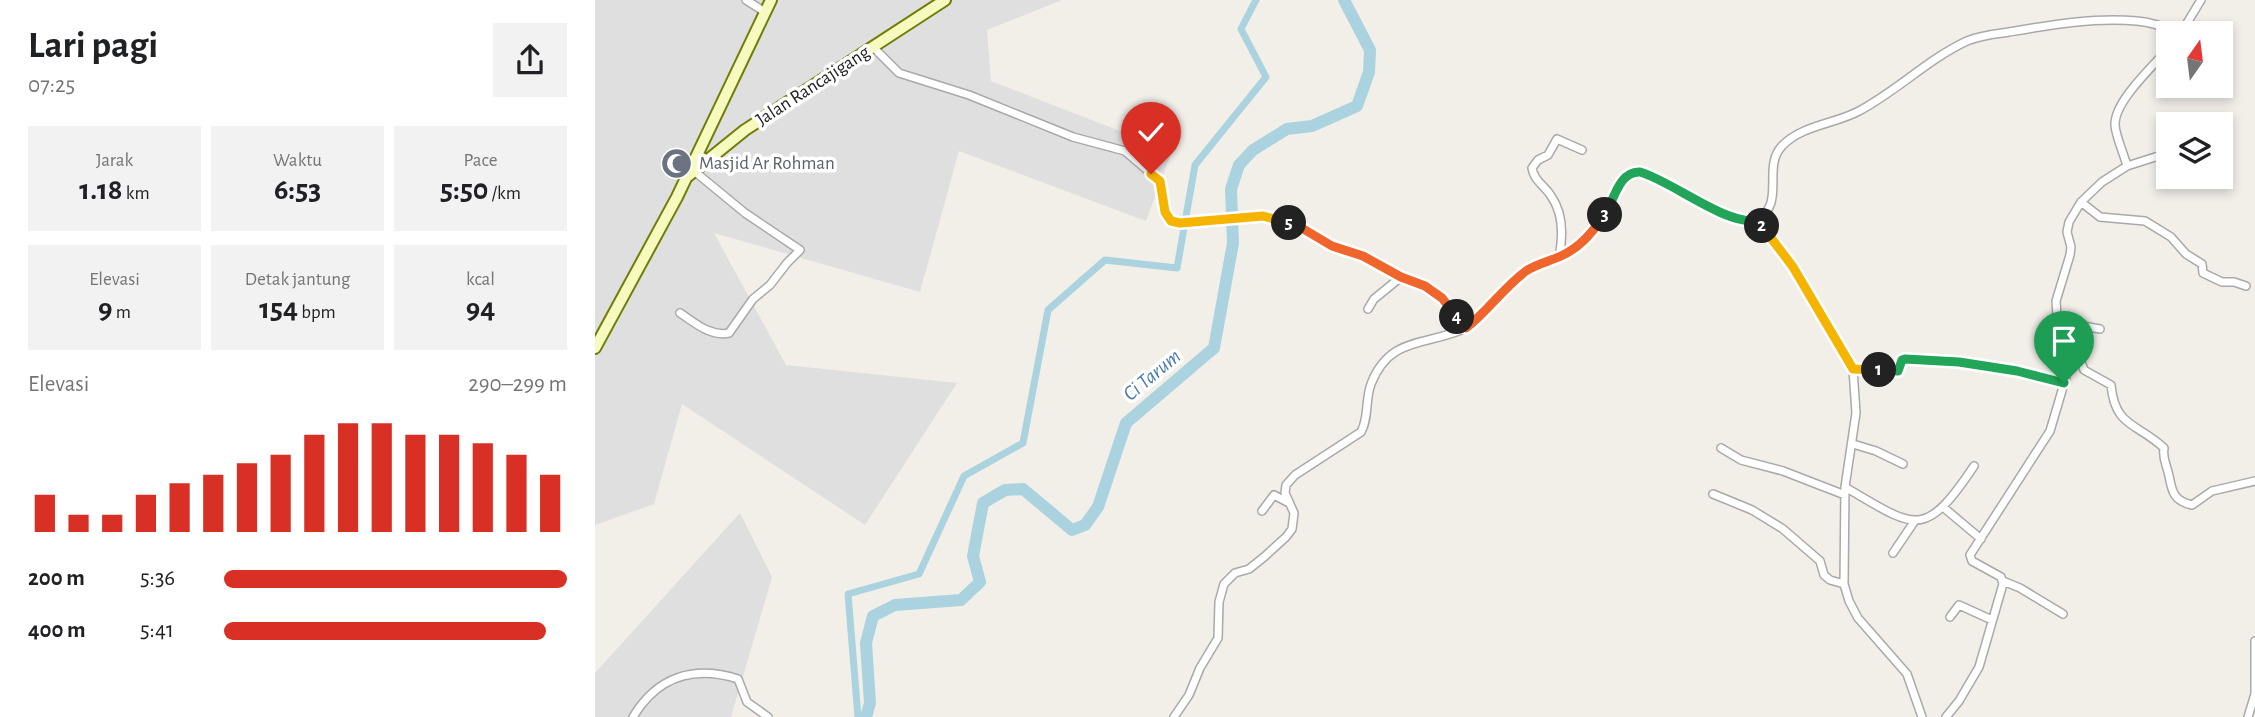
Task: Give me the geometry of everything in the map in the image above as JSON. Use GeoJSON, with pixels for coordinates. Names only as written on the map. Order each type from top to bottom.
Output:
{"type":"FeatureCollection","features":[{"type":"Feature","properties":{"kind":"main road"},"geometry":{"type":"LineString","coordinates":[[595,348],[690,174],[771,0]]}},
{"type":"Feature","properties":{"kind":"main road","name":"Jalan Rancajigang"},"geometry":{"type":"LineString","coordinates":[[690,174],[745,130],[945,0]]}},
{"type":"Feature","properties":{"kind":"street"},"geometry":{"type":"LineString","coordinates":[[746,0],[765,12]]}},
{"type":"Feature","properties":{"kind":"street"},"geometry":{"type":"LineString","coordinates":[[2187,21],[2201,0]]}},
{"type":"Feature","properties":{"kind":"street"},"geometry":{"type":"LineString","coordinates":[[1174,717],[1189,695],[1200,668],[1218,638],[1220,591],[1230,576],[1249,569],[1286,537],[1294,522],[1294,513],[1285,493],[1286,485],[1296,475],[1361,432],[1365,424],[1367,396],[1373,380],[1389,358],[1402,346],[1453,334],[1466,328],[1481,317],[1497,296],[1528,270],[1576,247],[1593,231],[1612,204],[1624,177],[1630,172],[1648,174],[1673,189],[1742,220],[1757,220],[1771,206],[1773,165],[1783,146],[1799,134],[1861,110],[1914,73],[1969,40],[2046,25],[2125,21],[2156,25]]}},
{"type":"Feature","properties":{"kind":"street"},"geometry":{"type":"LineString","coordinates":[[873,47],[899,73],[969,95],[1073,137],[1125,151],[1160,181],[1165,212],[1171,221],[1180,223],[1248,216],[1271,217],[1300,227],[1332,246],[1363,256],[1401,277],[1425,286],[1442,298],[1466,328]]}},
{"type":"Feature","properties":{"kind":"street"},"geometry":{"type":"LineString","coordinates":[[2127,166],[2115,129],[2117,114],[2128,95],[2156,63]]}},
{"type":"Feature","properties":{"kind":"street"},"geometry":{"type":"LineString","coordinates":[[1559,257],[1563,232],[1560,216],[1551,195],[1534,176],[1532,168],[1538,160],[1548,155],[1557,139],[1582,150]]}},
{"type":"Feature","properties":{"kind":"street"},"geometry":{"type":"LineString","coordinates":[[2063,614],[1970,559],[1972,551],[2045,442],[2064,383],[2068,347],[2057,316],[2056,294],[2071,251],[2067,229],[2081,202],[2102,182],[2127,166],[2156,157]]}},
{"type":"Feature","properties":{"kind":"street"},"geometry":{"type":"LineString","coordinates":[[680,313],[711,331],[719,334],[729,332],[753,299],[770,285],[800,250],[690,174]]}},
{"type":"Feature","properties":{"kind":"street"},"geometry":{"type":"LineString","coordinates":[[2081,202],[2101,217],[2145,221],[2171,237],[2186,254],[2201,264],[2203,273],[2222,282],[2237,282],[2246,286]]}},
{"type":"Feature","properties":{"kind":"street"},"geometry":{"type":"LineString","coordinates":[[1757,220],[1793,267],[1853,369],[1856,413],[1845,491],[1844,584],[1858,618],[1907,674],[1922,717]]}},
{"type":"Feature","properties":{"kind":"street"},"geometry":{"type":"LineString","coordinates":[[1368,309],[1374,299],[1401,277]]}},
{"type":"Feature","properties":{"kind":"street"},"geometry":{"type":"LineString","coordinates":[[2060,322],[2100,329]]}},
{"type":"Feature","properties":{"kind":"street"},"geometry":{"type":"LineString","coordinates":[[2068,347],[2077,351],[2084,370],[2111,385],[2112,401],[2124,421],[2164,448],[2163,458],[2170,487],[2181,501],[2192,505],[2212,491],[2255,481]]}},
{"type":"Feature","properties":{"kind":"street"},"geometry":{"type":"LineString","coordinates":[[1853,369],[1898,371],[1905,359],[1959,362],[2017,371],[2064,383]]}},
{"type":"Feature","properties":{"kind":"street"},"geometry":{"type":"LineString","coordinates":[[1853,444],[1903,464]]}},
{"type":"Feature","properties":{"kind":"street"},"geometry":{"type":"LineString","coordinates":[[1721,448],[1741,460],[1845,491],[1893,516],[1914,522],[1930,517],[1943,507],[1974,466]]}},
{"type":"Feature","properties":{"kind":"street"},"geometry":{"type":"LineString","coordinates":[[1713,494],[1752,510],[1783,529],[1820,561],[1830,580],[1844,584]]}},
{"type":"Feature","properties":{"kind":"street"},"geometry":{"type":"LineString","coordinates":[[1262,511],[1274,495],[1289,504]]}},
{"type":"Feature","properties":{"kind":"street"},"geometry":{"type":"LineString","coordinates":[[1943,507],[1981,539]]}},
{"type":"Feature","properties":{"kind":"street"},"geometry":{"type":"LineString","coordinates":[[1893,554],[1914,522]]}},
{"type":"Feature","properties":{"kind":"street"},"geometry":{"type":"LineString","coordinates":[[1946,717],[1979,667],[2003,580]]}},
{"type":"Feature","properties":{"kind":"street"},"geometry":{"type":"LineString","coordinates":[[1950,617],[1959,605],[1992,620]]}},
{"type":"Feature","properties":{"kind":"street"},"geometry":{"type":"LineString","coordinates":[[2248,717],[2254,698],[2255,641]]}},
{"type":"Feature","properties":{"kind":"street"},"geometry":{"type":"LineString","coordinates":[[633,717],[644,699],[664,685],[687,674],[699,672],[738,679],[747,702],[768,717]]}},
{"type":"Feature","properties":{"kind":"shaded area"},"geometry":{"type":"Polygon","coordinates":[[[595,0],[1062,0],[987,30],[991,81],[1172,151],[1146,221],[959,151],[920,292],[714,233],[786,365],[957,383],[865,525],[682,404],[654,504],[595,525],[595,0]]]}},
{"type":"Feature","properties":{"kind":"shaded area"},"geometry":{"type":"Polygon","coordinates":[[[740,513],[772,577],[731,717],[595,717],[595,673],[740,513]]]}},
{"type":"Feature","properties":{"kind":"waterway"},"geometry":{"type":"LineString","coordinates":[[858,717],[848,594],[919,574],[964,476],[1023,443],[1048,310],[1105,260],[1177,268],[1195,165],[1266,77],[1241,29],[1256,0]]}},
{"type":"Feature","properties":{"kind":"waterway","name":"Ci Tarum"},"geometry":{"type":"LineString","coordinates":[[866,717],[870,703],[866,643],[873,616],[895,605],[961,600],[980,582],[973,556],[983,503],[1005,490],[1023,489],[1072,530],[1085,525],[1098,507],[1126,423],[1214,348],[1233,243],[1231,189],[1239,165],[1253,150],[1287,129],[1312,126],[1357,106],[1369,72],[1370,50],[1344,0]]}},
{"type":"Feature","properties":{"kind":"place","name":"Masjid Ar Rohman"},"geometry":{"type":"Point","coordinates":[676,163]}},
{"type":"Feature","properties":{"kind":"route"},"geometry":{"type":"LineString","coordinates":[[1151,174],[1160,181],[1165,212],[1171,221],[1180,223],[1263,216],[1300,227],[1332,246],[1363,256],[1401,277],[1425,286],[1442,298],[1466,328],[1481,317],[1497,296],[1528,270],[1563,255],[1583,242],[1612,204],[1624,177],[1630,172],[1640,172],[1742,220],[1757,220],[1793,267],[1853,369],[1898,371],[1905,359],[1959,362],[2017,371],[2064,383]]}}]}
